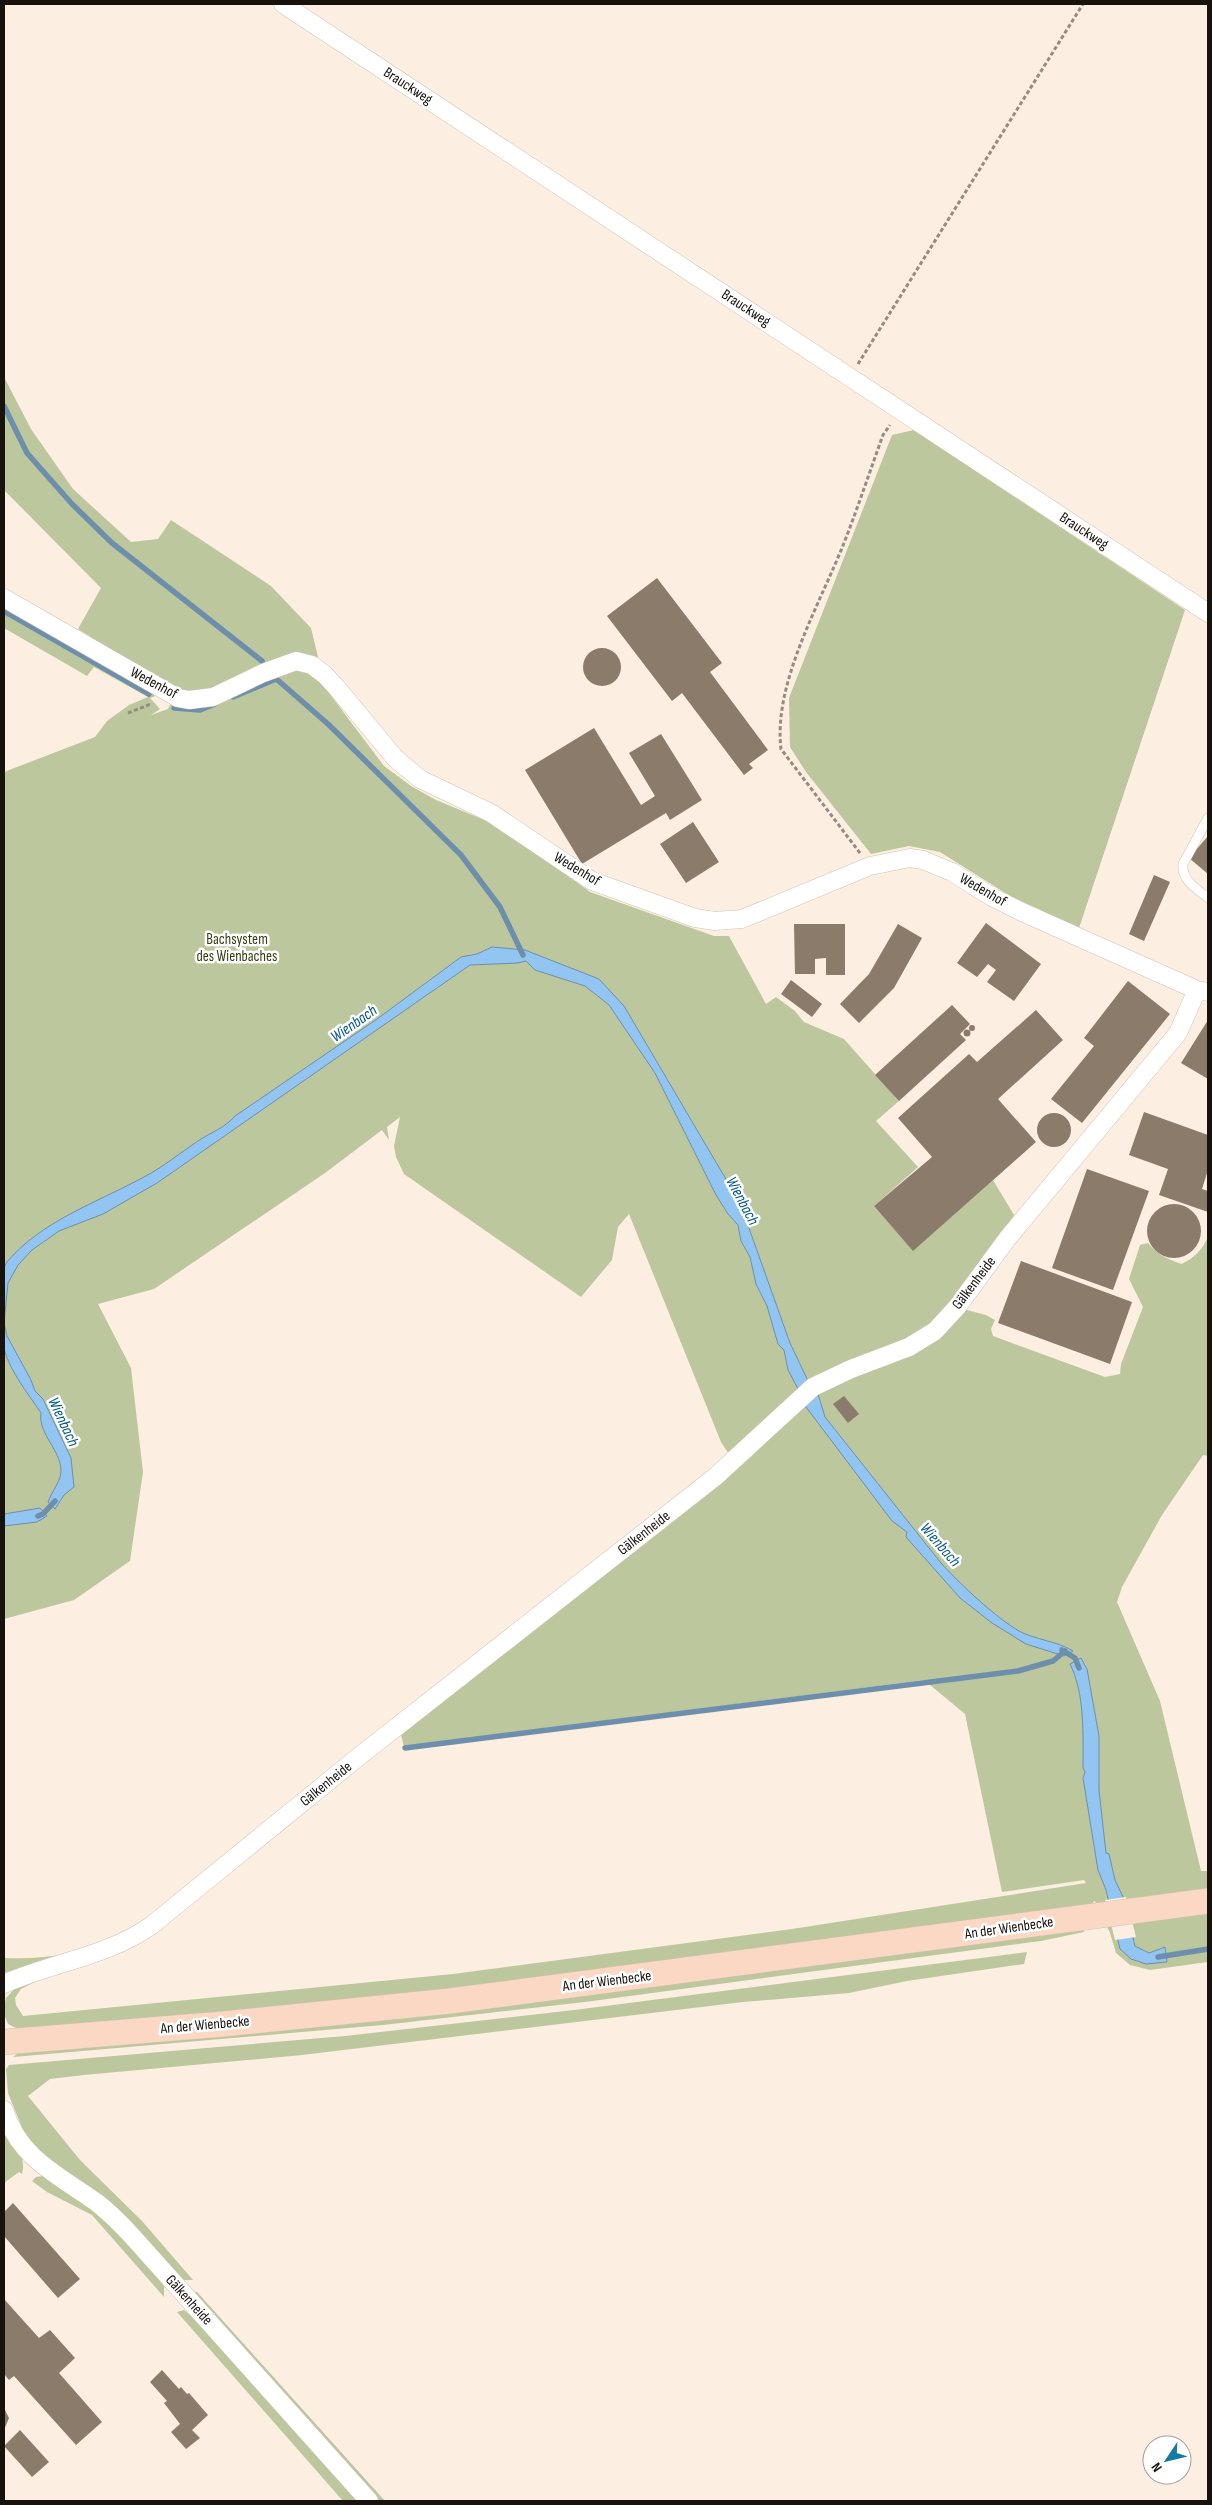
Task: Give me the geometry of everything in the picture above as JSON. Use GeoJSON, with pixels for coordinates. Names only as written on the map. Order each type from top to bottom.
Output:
{"type":"FeatureCollection","features":[{"type":"Feature","properties":{"kind":"street","name":"Brauckweg"},"geometry":{"type":"LineString","coordinates":[[283,4],[850,376],[1208,614]]}},
{"type":"Feature","properties":{"kind":"street","name":"Wedenhof"},"geometry":{"type":"LineString","coordinates":[[4,598],[178,698],[189,700],[212,698],[263,674],[296,662],[312,665],[338,688],[395,758],[420,780],[491,813],[592,881],[695,918],[725,921],[747,917],[870,866],[910,858],[935,863],[1022,912],[1203,991]]}},
{"type":"Feature","properties":{"kind":"street","name":"Gälkenheide"},"geometry":{"type":"LineString","coordinates":[[4,1984],[40,1969],[118,1946],[152,1925],[357,1758],[708,1482],[794,1402],[819,1384],[851,1368],[910,1348],[935,1331],[947,1319],[1007,1239],[1178,1033],[1203,991]]}},
{"type":"Feature","properties":{"kind":"street","name":"An der Wienbecke"},"geometry":{"type":"LineString","coordinates":[[4,2042],[223,2024],[450,2001],[1208,1901]]}},
{"type":"Feature","properties":{"kind":"street","name":"Gälkenheide"},"geometry":{"type":"LineString","coordinates":[[4,2110],[20,2143],[39,2164],[102,2207],[132,2236],[369,2501]]}},
{"type":"Feature","properties":{"kind":"lane"},"geometry":{"type":"LineString","coordinates":[[1208,818],[1183,864],[1182,871],[1186,880],[1208,898]]}},
{"type":"Feature","properties":{"kind":"path"},"geometry":{"type":"LineString","coordinates":[[850,376],[1083,4]]}},
{"type":"Feature","properties":{"kind":"path"},"geometry":{"type":"LineString","coordinates":[[870,866],[781,748],[779,732],[781,706],[787,681],[844,542],[883,435],[900,410]]}},
{"type":"Feature","properties":{"kind":"green space","name":"Bachsystem des Wienbaches"},"geometry":{"type":"Polygon","coordinates":[[[4,377],[31,429],[73,489],[131,542],[158,539],[171,520],[271,586],[311,628],[319,661],[332,672],[323,685],[384,766],[411,786],[436,800],[501,827],[590,892],[714,936],[729,936],[766,1004],[776,997],[795,1011],[804,1022],[844,1039],[899,1101],[876,1121],[918,1167],[874,1206],[913,1250],[993,1180],[1014,1215],[972,1279],[934,1324],[913,1339],[883,1351],[890,1363],[912,1354],[931,1342],[948,1327],[963,1309],[986,1315],[995,1320],[991,1329],[993,1336],[1105,1377],[1120,1374],[1121,1364],[1143,1307],[1129,1279],[1140,1245],[1148,1243],[1163,1256],[1182,1264],[1198,1253],[1208,1237],[1208,1456],[1203,1455],[1162,1515],[1122,1587],[1117,1602],[1160,1701],[1201,1871],[1208,1871],[1208,1892],[1205,1892],[1208,1910],[1208,1962],[1150,1970],[1130,1965],[1116,1953],[1110,1933],[1095,1901],[1093,1902],[1094,1907],[692,1960],[423,1992],[155,2019],[20,2030],[8,2024],[4,2014],[6,1998],[21,1982],[104,1957],[130,1946],[189,1902],[363,1761],[191,1904],[145,1939],[105,1959],[46,1976],[21,1989],[15,1998],[16,2005],[23,2016],[453,1974],[792,1929],[1086,1883],[1084,1880],[1002,1892],[965,1714],[924,1680],[404,1747],[401,1734],[738,1468],[721,1442],[629,1214],[618,1227],[612,1260],[581,1297],[404,1174],[396,1157],[394,1146],[400,1117],[387,1127],[389,1140],[382,1130],[325,1173],[154,1289],[98,1304],[131,1368],[143,1472],[130,1561],[74,1600],[4,1619],[4,772],[95,737],[107,721],[129,705],[148,697],[94,667],[87,676],[4,628],[4,604],[153,690],[158,695],[150,698],[160,709],[151,715],[168,709],[178,691],[78,629],[101,588],[4,490],[4,377]]]}},
{"type":"Feature","properties":{"kind":"green space"},"geometry":{"type":"Polygon","coordinates":[[[914,430],[1185,610],[1079,928],[1010,896],[940,852],[909,846],[871,854],[806,772],[790,747],[789,698],[892,435],[914,430]]]}},
{"type":"Feature","properties":{"kind":"green space"},"geometry":{"type":"Polygon","coordinates":[[[155,1916],[118,1940],[4,1973],[4,1958],[48,1957],[76,1951],[117,1936],[140,1922],[155,1916]]]}},
{"type":"Feature","properties":{"kind":"green space"},"geometry":{"type":"Polygon","coordinates":[[[1083,1929],[1084,1932],[1041,1941],[585,2002],[383,2025],[13,2057],[21,2051],[1083,1929]]]}},
{"type":"Feature","properties":{"kind":"green space"},"geometry":{"type":"Polygon","coordinates":[[[1027,1952],[1024,1964],[907,1981],[849,1993],[743,2002],[302,2055],[50,2079],[28,2096],[80,2160],[142,2221],[193,2280],[181,2280],[27,2140],[8,2093],[6,2069],[9,2065],[345,2036],[574,2010],[1027,1952]]]}},
{"type":"Feature","properties":{"kind":"green space"},"geometry":{"type":"Polygon","coordinates":[[[4,2129],[19,2150],[23,2167],[22,2174],[19,2172],[4,2183],[4,2129]]]}},
{"type":"Feature","properties":{"kind":"green space"},"geometry":{"type":"Polygon","coordinates":[[[43,2176],[108,2219],[164,2282],[164,2297],[92,2215],[47,2192],[32,2181],[36,2177],[43,2176]]]}},
{"type":"Feature","properties":{"kind":"green space"},"geometry":{"type":"Polygon","coordinates":[[[190,2292],[197,2292],[385,2501],[377,2501],[190,2292]]]}},
{"type":"Feature","properties":{"kind":"green space"},"geometry":{"type":"Polygon","coordinates":[[[184,2310],[197,2321],[360,2501],[343,2501],[177,2312],[184,2310]]]}},
{"type":"Feature","properties":{"kind":"water"},"geometry":{"type":"Polygon","coordinates":[[[492,947],[525,950],[599,979],[624,1006],[740,1203],[790,1343],[809,1383],[799,1391],[788,1370],[784,1350],[778,1344],[767,1306],[756,1284],[750,1257],[741,1241],[738,1225],[728,1214],[716,1195],[655,1073],[609,1005],[585,986],[535,970],[526,961],[470,965],[157,1183],[103,1214],[59,1231],[32,1250],[18,1265],[8,1283],[4,1323],[7,1336],[35,1391],[43,1399],[71,1458],[74,1487],[64,1495],[55,1509],[48,1502],[59,1480],[60,1463],[44,1430],[41,1413],[15,1374],[4,1349],[2,1310],[6,1263],[20,1248],[52,1224],[151,1173],[222,1127],[235,1116],[377,1019],[461,957],[477,954],[492,947]]]}},
{"type":"Feature","properties":{"kind":"water"},"geometry":{"type":"Polygon","coordinates":[[[818,1394],[825,1417],[941,1563],[958,1581],[978,1600],[1019,1631],[1073,1651],[1064,1656],[1026,1644],[992,1623],[960,1598],[906,1537],[907,1532],[892,1521],[803,1403],[818,1394]]]}},
{"type":"Feature","properties":{"kind":"water"},"geometry":{"type":"Polygon","coordinates":[[[40,1508],[47,1516],[37,1522],[4,1526],[4,1514],[40,1508]]]}},
{"type":"Feature","properties":{"kind":"water"},"geometry":{"type":"Polygon","coordinates":[[[1081,1658],[1087,1669],[1099,1736],[1099,1790],[1106,1853],[1109,1854],[1115,1880],[1123,1897],[1135,1946],[1149,1953],[1165,1947],[1167,1962],[1146,1964],[1131,1959],[1120,1949],[1106,1890],[1098,1870],[1083,1778],[1085,1772],[1083,1768],[1081,1701],[1070,1664],[1081,1658]]]}},
{"type":"Feature","properties":{"kind":"pier"},"geometry":{"type":"Polygon","coordinates":[[[1126,1897],[1136,1937],[1115,1940],[1105,1900],[1126,1897]]]}},
{"type":"Feature","properties":{"kind":"building"},"geometry":{"type":"Polygon","coordinates":[[[657,578],[722,663],[710,672],[768,750],[749,764],[753,768],[744,775],[682,693],[672,701],[607,616],[657,578]]]}},
{"type":"Feature","properties":{"kind":"building"},"geometry":{"type":"Polygon","coordinates":[[[602,648],[616,653],[621,667],[616,681],[602,686],[588,681],[583,667],[588,653],[602,648]]]}},
{"type":"Feature","properties":{"kind":"building"},"geometry":{"type":"Polygon","coordinates":[[[594,728],[641,805],[655,796],[629,753],[661,734],[702,800],[670,820],[666,813],[582,864],[525,770],[594,728]]]}},
{"type":"Feature","properties":{"kind":"building"},"geometry":{"type":"Polygon","coordinates":[[[693,822],[719,862],[686,883],[660,844],[693,822]]]}},
{"type":"Feature","properties":{"kind":"building"},"geometry":{"type":"Polygon","coordinates":[[[1208,836],[1208,874],[1189,858],[1208,836]]]}},
{"type":"Feature","properties":{"kind":"building"},"geometry":{"type":"Polygon","coordinates":[[[1154,875],[1170,882],[1144,941],[1129,934],[1154,875]]]}},
{"type":"Feature","properties":{"kind":"building"},"geometry":{"type":"Polygon","coordinates":[[[986,923],[1041,964],[1014,1001],[987,982],[996,970],[988,964],[977,977],[957,963],[986,923]]]}},
{"type":"Feature","properties":{"kind":"building"},"geometry":{"type":"Polygon","coordinates":[[[794,924],[845,924],[845,975],[826,975],[826,958],[815,959],[815,974],[795,974],[794,924]]]}},
{"type":"Feature","properties":{"kind":"building"},"geometry":{"type":"Polygon","coordinates":[[[898,924],[922,938],[894,988],[859,1023],[840,1004],[869,974],[898,924]]]}},
{"type":"Feature","properties":{"kind":"building"},"geometry":{"type":"Polygon","coordinates":[[[791,980],[822,1004],[812,1017],[781,994],[791,980]]]}},
{"type":"Feature","properties":{"kind":"building"},"geometry":{"type":"Polygon","coordinates":[[[1128,981],[1170,1014],[1082,1123],[1051,1099],[1094,1046],[1084,1038],[1128,981]]]}},
{"type":"Feature","properties":{"kind":"building"},"geometry":{"type":"Polygon","coordinates":[[[952,1005],[970,1024],[960,1034],[966,1040],[899,1101],[875,1075],[952,1005]]]}},
{"type":"Feature","properties":{"kind":"building"},"geometry":{"type":"Polygon","coordinates":[[[1036,1010],[1063,1040],[998,1099],[1036,1142],[913,1251],[874,1206],[932,1157],[898,1118],[969,1054],[977,1062],[1036,1010]]]}},
{"type":"Feature","properties":{"kind":"building"},"geometry":{"type":"Polygon","coordinates":[[[1208,1020],[1208,1079],[1181,1063],[1208,1020]]]}},
{"type":"Feature","properties":{"kind":"building"},"geometry":{"type":"Polygon","coordinates":[[[972,1025],[975,1028],[972,1031],[969,1028],[972,1025]]]}},
{"type":"Feature","properties":{"kind":"building"},"geometry":{"type":"Polygon","coordinates":[[[967,1030],[970,1033],[967,1036],[964,1033],[967,1030]]]}},
{"type":"Feature","properties":{"kind":"building"},"geometry":{"type":"Polygon","coordinates":[[[1144,1112],[1208,1135],[1208,1170],[1202,1189],[1208,1191],[1208,1212],[1159,1195],[1168,1169],[1129,1155],[1144,1112]]]}},
{"type":"Feature","properties":{"kind":"building"},"geometry":{"type":"Polygon","coordinates":[[[1054,1113],[1061,1114],[1066,1118],[1070,1123],[1070,1137],[1066,1142],[1061,1146],[1054,1147],[1047,1146],[1042,1142],[1038,1137],[1037,1130],[1038,1123],[1042,1118],[1047,1114],[1054,1113]]]}},
{"type":"Feature","properties":{"kind":"building"},"geometry":{"type":"Polygon","coordinates":[[[1087,1169],[1149,1191],[1113,1290],[1052,1268],[1087,1169]]]}},
{"type":"Feature","properties":{"kind":"building"},"geometry":{"type":"Polygon","coordinates":[[[1174,1204],[1184,1206],[1193,1212],[1199,1221],[1201,1231],[1199,1241],[1193,1250],[1184,1256],[1174,1258],[1164,1256],[1155,1250],[1149,1241],[1147,1231],[1149,1221],[1155,1212],[1164,1206],[1174,1204]]]}},
{"type":"Feature","properties":{"kind":"building"},"geometry":{"type":"Polygon","coordinates":[[[1021,1261],[1132,1302],[1110,1364],[998,1323],[1021,1261]]]}},
{"type":"Feature","properties":{"kind":"building"},"geometry":{"type":"Polygon","coordinates":[[[844,1396],[859,1414],[848,1423],[833,1404],[844,1396]]]}},
{"type":"Feature","properties":{"kind":"building"},"geometry":{"type":"Polygon","coordinates":[[[13,2203],[80,2279],[58,2298],[4,2236],[4,2212],[13,2203]]]}},
{"type":"Feature","properties":{"kind":"building"},"geometry":{"type":"Polygon","coordinates":[[[4,2299],[39,2338],[50,2330],[75,2358],[59,2373],[102,2422],[76,2445],[14,2376],[9,2380],[4,2374],[4,2299]]]}},
{"type":"Feature","properties":{"kind":"building"},"geometry":{"type":"Polygon","coordinates":[[[162,2370],[179,2389],[181,2387],[187,2394],[189,2393],[208,2415],[192,2430],[200,2438],[186,2449],[171,2432],[180,2424],[164,2403],[167,2401],[150,2382],[162,2370]]]}},
{"type":"Feature","properties":{"kind":"building"},"geometry":{"type":"Polygon","coordinates":[[[4,2408],[9,2418],[4,2430],[4,2408]]]}},
{"type":"Feature","properties":{"kind":"building"},"geometry":{"type":"Polygon","coordinates":[[[20,2430],[49,2462],[32,2477],[4,2446],[20,2430]]]}},
{"type":"Feature","properties":{"kind":"waterway"},"geometry":{"type":"LineString","coordinates":[[4,406],[27,453],[72,504],[112,543],[262,661]]}},
{"type":"Feature","properties":{"kind":"waterway"},"geometry":{"type":"LineString","coordinates":[[4,611],[149,694]]}},
{"type":"Feature","properties":{"kind":"waterway"},"geometry":{"type":"LineString","coordinates":[[273,676],[328,724],[461,855],[500,907],[523,955]]}},
{"type":"Feature","properties":{"kind":"waterway"},"geometry":{"type":"LineString","coordinates":[[233,697],[276,679]]}},
{"type":"Feature","properties":{"kind":"waterway"},"geometry":{"type":"LineString","coordinates":[[174,708],[200,710],[215,704]]}},
{"type":"Feature","properties":{"kind":"waterway","name":"Wienbach"},"geometry":{"type":"LineString","coordinates":[[38,1516],[43,1514],[55,1501]]}},
{"type":"Feature","properties":{"kind":"waterway","name":"Wienbach"},"geometry":{"type":"LineString","coordinates":[[1062,1650],[1075,1658],[1079,1668]]}},
{"type":"Feature","properties":{"kind":"waterway"},"geometry":{"type":"LineString","coordinates":[[405,1748],[1018,1671],[1053,1661],[1065,1651]]}},
{"type":"Feature","properties":{"kind":"waterway","name":"Wienbach"},"geometry":{"type":"LineString","coordinates":[[1158,1957],[1208,1949]]}}]}
